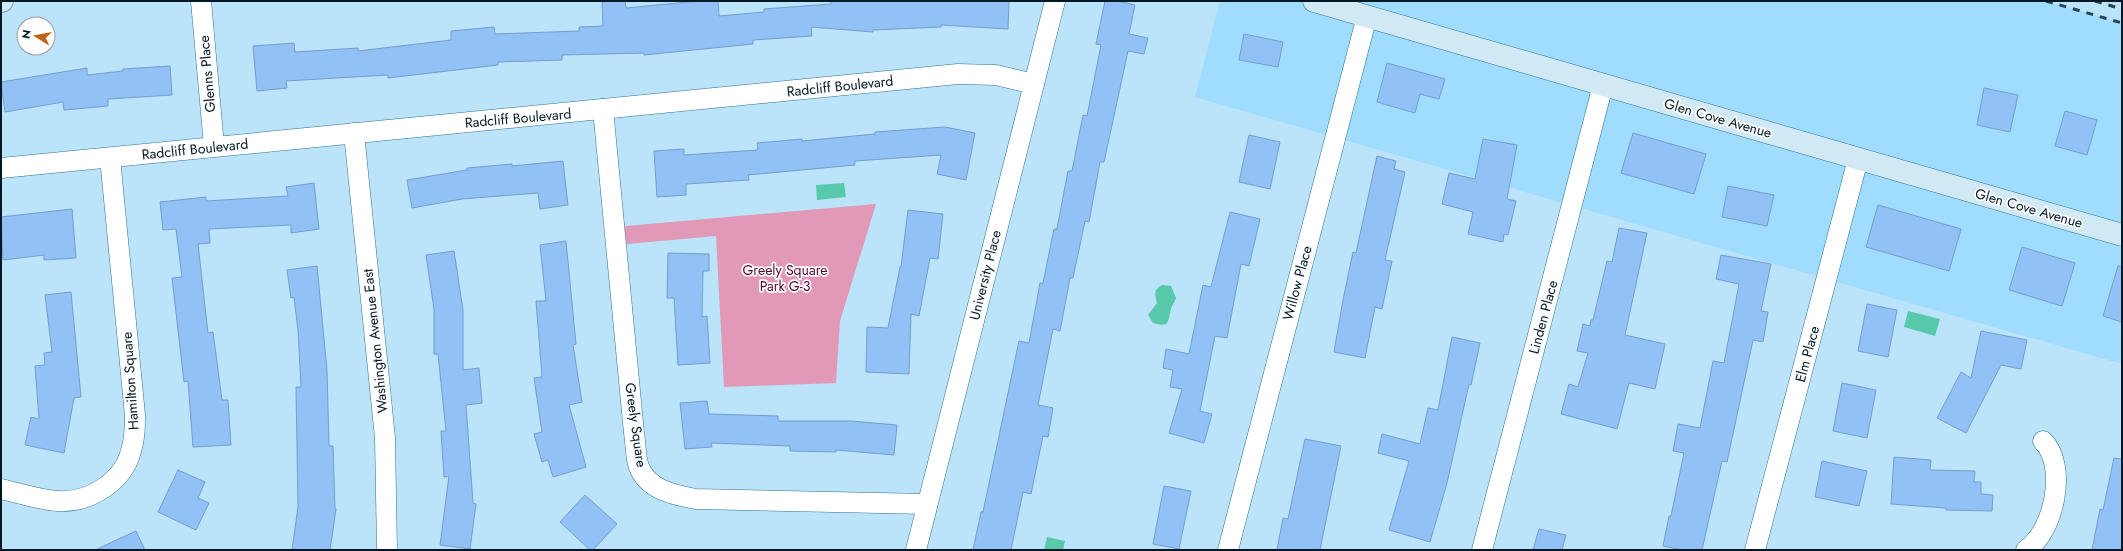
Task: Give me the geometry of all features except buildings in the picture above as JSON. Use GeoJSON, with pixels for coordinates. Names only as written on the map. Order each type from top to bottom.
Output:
{"type":"FeatureCollection","features":[{"type":"Feature","properties":{"kind":"main road","name":"Glen Cove Avenue"},"geometry":{"type":"LineString","coordinates":[[1314,1],[2122,235]]}},
{"type":"Feature","properties":{"kind":"street","name":"Glenns Place"},"geometry":{"type":"LineString","coordinates":[[201,1],[214,146]]}},
{"type":"Feature","properties":{"kind":"street","name":"University Place"},"geometry":{"type":"LineString","coordinates":[[916,550],[1055,1]]}},
{"type":"Feature","properties":{"kind":"street","name":"Willow Place"},"geometry":{"type":"LineString","coordinates":[[1228,550],[1367,16]]}},
{"type":"Feature","properties":{"kind":"street","name":"Radcliff Boulevard"},"geometry":{"type":"LineString","coordinates":[[1,168],[958,74],[996,75],[1034,84]]}},
{"type":"Feature","properties":{"kind":"street","name":"Linden Place"},"geometry":{"type":"LineString","coordinates":[[1482,550],[1603,84]]}},
{"type":"Feature","properties":{"kind":"street","name":"Greely Square"},"geometry":{"type":"LineString","coordinates":[[603,110],[634,433],[639,466],[645,477],[666,493],[696,499],[927,504]]}},
{"type":"Feature","properties":{"kind":"street","name":"Washington Avenue East"},"geometry":{"type":"LineString","coordinates":[[354,133],[385,438],[387,550]]}},
{"type":"Feature","properties":{"kind":"street","name":"Hamilton Square"},"geometry":{"type":"LineString","coordinates":[[1,489],[58,501],[79,499],[92,495],[110,483],[125,466],[131,453],[135,436],[135,415],[110,158]]}},
{"type":"Feature","properties":{"kind":"street","name":"Elm Place"},"geometry":{"type":"LineString","coordinates":[[1759,550],[1858,159]]}},
{"type":"Feature","properties":{"kind":"street"},"geometry":{"type":"LineString","coordinates":[[2026,550],[2040,537],[2046,525],[2055,491],[2056,474],[2054,459],[2048,446],[2043,441]]}},
{"type":"Feature","properties":{"kind":"shaded area"},"geometry":{"type":"Polygon","coordinates":[[[1220,1],[2046,1],[2122,23],[2122,364],[1195,97],[1220,1]]]}},
{"type":"Feature","properties":{"kind":"shaded area"},"geometry":{"type":"Polygon","coordinates":[[[844,183],[846,197],[817,200],[816,185],[844,183]]]}},
{"type":"Feature","properties":{"kind":"shaded area"},"geometry":{"type":"Polygon","coordinates":[[[1162,285],[1171,286],[1176,298],[1171,308],[1167,323],[1163,325],[1153,323],[1148,315],[1157,303],[1155,295],[1156,291],[1162,285]]]}},
{"type":"Feature","properties":{"kind":"shaded area"},"geometry":{"type":"Polygon","coordinates":[[[1908,311],[1940,319],[1935,336],[1904,327],[1908,311]]]}},
{"type":"Feature","properties":{"kind":"shaded area"},"geometry":{"type":"Polygon","coordinates":[[[1047,537],[1065,541],[1063,550],[1044,550],[1047,537]]]}},
{"type":"Feature","properties":{"kind":"green space","name":"Greely Square Park G-3"},"geometry":{"type":"Polygon","coordinates":[[[876,204],[840,321],[836,383],[724,387],[716,236],[616,245],[615,227],[876,204]]]}},
{"type":"Feature","properties":{"kind":"railway"},"geometry":{"type":"LineString","coordinates":[[2046,1],[2122,23]]}},
{"type":"Feature","properties":{"kind":"railway"},"geometry":{"type":"LineString","coordinates":[[2095,1],[2122,9]]}}]}
